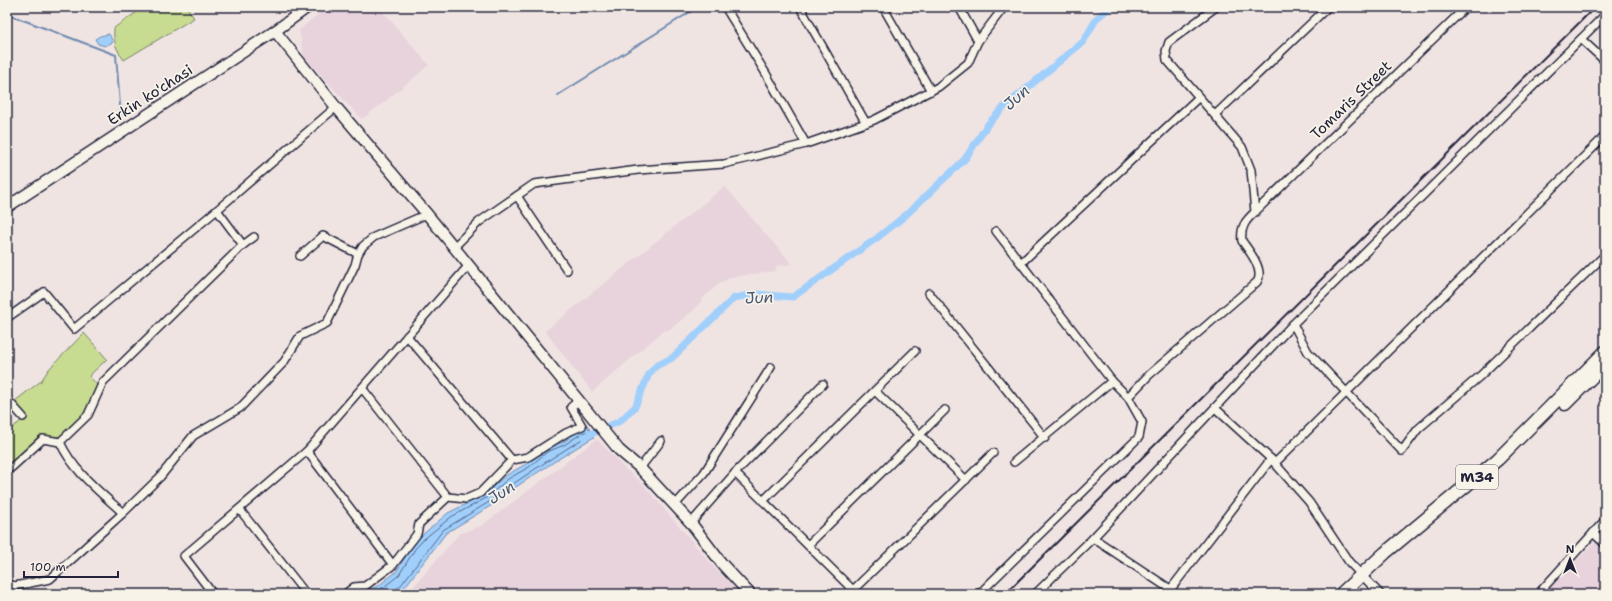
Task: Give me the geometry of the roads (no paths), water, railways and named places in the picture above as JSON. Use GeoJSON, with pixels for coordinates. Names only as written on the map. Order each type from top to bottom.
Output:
{"type":"FeatureCollection","features":[{"type":"Feature","properties":{"kind":"main road","name":"Erkin ko'chasi"},"geometry":{"type":"LineString","coordinates":[[7,207],[308,7]]}},
{"type":"Feature","properties":{"kind":"main road"},"geometry":{"type":"LineString","coordinates":[[274,31],[427,214],[619,450],[640,468],[691,523],[723,565],[750,594]]}},
{"type":"Feature","properties":{"kind":"main road","name":"M34"},"geometry":{"type":"LineString","coordinates":[[1353,594],[1385,553],[1498,459],[1605,352]]}},
{"type":"Feature","properties":{"kind":"main road","name":"M34"},"geometry":{"type":"LineString","coordinates":[[1341,594],[1391,557],[1499,468],[1605,364]]}},
{"type":"Feature","properties":{"kind":"street"},"geometry":{"type":"LineString","coordinates":[[725,7],[766,72],[806,144]]}},
{"type":"Feature","properties":{"kind":"street"},"geometry":{"type":"LineString","coordinates":[[800,7],[866,123]]}},
{"type":"Feature","properties":{"kind":"street"},"geometry":{"type":"LineString","coordinates":[[883,7],[931,91]]}},
{"type":"Feature","properties":{"kind":"street"},"geometry":{"type":"LineString","coordinates":[[959,7],[978,41]]}},
{"type":"Feature","properties":{"kind":"street"},"geometry":{"type":"LineString","coordinates":[[454,247],[479,222],[534,184],[638,170],[724,164],[806,144],[866,123],[938,87],[968,63],[978,41],[1004,7]]}},
{"type":"Feature","properties":{"kind":"street"},"geometry":{"type":"LineString","coordinates":[[1216,7],[1169,42],[1166,51],[1167,60],[1198,98],[1215,115],[1242,147],[1251,170],[1255,212]]}},
{"type":"Feature","properties":{"kind":"street"},"geometry":{"type":"LineString","coordinates":[[1215,115],[1328,7]]}},
{"type":"Feature","properties":{"kind":"street","name":"Tomaris Street"},"geometry":{"type":"LineString","coordinates":[[1128,397],[1149,375],[1257,282],[1260,272],[1242,240],[1246,221],[1466,7]]}},
{"type":"Feature","properties":{"kind":"street"},"geometry":{"type":"LineString","coordinates":[[1036,594],[1093,538],[1293,324],[1605,15]]}},
{"type":"Feature","properties":{"kind":"street"},"geometry":{"type":"LineString","coordinates":[[1581,39],[1605,61]]}},
{"type":"Feature","properties":{"kind":"street"},"geometry":{"type":"LineString","coordinates":[[1022,262],[1198,98]]}},
{"type":"Feature","properties":{"kind":"street"},"geometry":{"type":"LineString","coordinates":[[7,318],[44,292],[74,329],[216,210],[336,106]]}},
{"type":"Feature","properties":{"kind":"street"},"geometry":{"type":"LineString","coordinates":[[1093,538],[1169,591],[1273,461],[1347,393],[1605,136]]}},
{"type":"Feature","properties":{"kind":"street"},"geometry":{"type":"LineString","coordinates":[[517,196],[567,270]]}},
{"type":"Feature","properties":{"kind":"street"},"geometry":{"type":"LineString","coordinates":[[216,210],[243,245]]}},
{"type":"Feature","properties":{"kind":"street"},"geometry":{"type":"LineString","coordinates":[[7,584],[15,586],[50,579],[123,513],[160,477],[193,436],[240,408],[284,362],[300,336],[326,323],[355,265],[358,254],[364,246],[374,237],[427,214]]}},
{"type":"Feature","properties":{"kind":"street"},"geometry":{"type":"LineString","coordinates":[[979,594],[1139,437],[1142,422],[1128,397],[1112,381],[1022,262],[996,231]]}},
{"type":"Feature","properties":{"kind":"street"},"geometry":{"type":"LineString","coordinates":[[300,256],[323,236],[358,254]]}},
{"type":"Feature","properties":{"kind":"street"},"geometry":{"type":"LineString","coordinates":[[60,442],[88,415],[103,382],[243,245],[254,237]]}},
{"type":"Feature","properties":{"kind":"street"},"geometry":{"type":"LineString","coordinates":[[1293,324],[1308,352],[1402,451],[1418,429],[1480,376],[1605,255]]}},
{"type":"Feature","properties":{"kind":"street"},"geometry":{"type":"LineString","coordinates":[[213,594],[184,556],[240,510],[307,451],[468,265]]}},
{"type":"Feature","properties":{"kind":"street"},"geometry":{"type":"LineString","coordinates":[[929,293],[1045,438]]}},
{"type":"Feature","properties":{"kind":"street"},"geometry":{"type":"LineString","coordinates":[[406,336],[512,460]]}},
{"type":"Feature","properties":{"kind":"street"},"geometry":{"type":"LineString","coordinates":[[763,501],[915,351]]}},
{"type":"Feature","properties":{"kind":"street"},"geometry":{"type":"LineString","coordinates":[[674,506],[704,474],[771,367]]}},
{"type":"Feature","properties":{"kind":"street"},"geometry":{"type":"LineString","coordinates":[[1014,462],[1045,438],[1112,381]]}},
{"type":"Feature","properties":{"kind":"street"},"geometry":{"type":"LineString","coordinates":[[691,523],[735,473],[823,384]]}},
{"type":"Feature","properties":{"kind":"street"},"geometry":{"type":"LineString","coordinates":[[362,388],[448,496],[466,499],[480,493],[512,460],[528,457],[566,433],[582,426],[572,407],[578,401]]}},
{"type":"Feature","properties":{"kind":"street"},"geometry":{"type":"LineString","coordinates":[[875,391],[966,480]]}},
{"type":"Feature","properties":{"kind":"street"},"geometry":{"type":"LineString","coordinates":[[7,399],[23,417]]}},
{"type":"Feature","properties":{"kind":"street"},"geometry":{"type":"LineString","coordinates":[[1215,408],[1273,461],[1309,502],[1348,562],[1380,594]]}},
{"type":"Feature","properties":{"kind":"street"},"geometry":{"type":"LineString","coordinates":[[808,545],[945,410]]}},
{"type":"Feature","properties":{"kind":"street"},"geometry":{"type":"LineString","coordinates":[[7,468],[11,468],[43,439],[60,442]]}},
{"type":"Feature","properties":{"kind":"street"},"geometry":{"type":"LineString","coordinates":[[640,468],[661,441]]}},
{"type":"Feature","properties":{"kind":"street"},"geometry":{"type":"LineString","coordinates":[[60,442],[66,456],[78,470],[123,513]]}},
{"type":"Feature","properties":{"kind":"street"},"geometry":{"type":"LineString","coordinates":[[307,451],[393,564]]}},
{"type":"Feature","properties":{"kind":"street"},"geometry":{"type":"LineString","coordinates":[[735,473],[808,545],[851,592],[992,454]]}},
{"type":"Feature","properties":{"kind":"street"},"geometry":{"type":"LineString","coordinates":[[345,594],[354,587],[365,586],[393,564],[417,534],[419,524],[448,496]]}},
{"type":"Feature","properties":{"kind":"street"},"geometry":{"type":"LineString","coordinates":[[240,510],[306,594]]}},
{"type":"Feature","properties":{"kind":"street"},"geometry":{"type":"LineString","coordinates":[[1538,594],[1605,520]]}},
{"type":"Feature","properties":{"kind":"street"},"geometry":{"type":"LineString","coordinates":[[1594,533],[1605,544]]}},
{"type":"Feature","properties":{"kind":"street"},"geometry":{"type":"LineString","coordinates":[[14,594],[15,586]]}},
{"type":"Feature","properties":{"kind":"water"},"geometry":{"type":"Polygon","coordinates":[[[109,34],[113,42],[105,46],[98,44],[95,39],[100,36],[109,34]]]}},
{"type":"Feature","properties":{"kind":"water"},"geometry":{"type":"Polygon","coordinates":[[[587,425],[594,437],[503,495],[492,505],[446,533],[404,588],[396,594],[357,594],[378,586],[396,572],[412,546],[421,536],[448,513],[484,495],[505,476],[526,464],[545,448],[563,442],[587,425]]]}},
{"type":"Feature","properties":{"kind":"waterway"},"geometry":{"type":"LineString","coordinates":[[558,95],[698,7]]}},
{"type":"Feature","properties":{"kind":"waterway","name":"Jun"},"geometry":{"type":"LineString","coordinates":[[584,437],[620,421],[635,407],[649,374],[656,366],[672,358],[734,298],[755,294],[793,297],[877,238],[906,215],[965,159],[988,124],[1004,107],[1083,42],[1097,18],[1110,7]]}},
{"type":"Feature","properties":{"kind":"waterway"},"geometry":{"type":"LineString","coordinates":[[7,14],[116,55],[121,118]]}},
{"type":"Feature","properties":{"kind":"railway"},"geometry":{"type":"LineString","coordinates":[[1005,594],[1595,7]]}}]}
